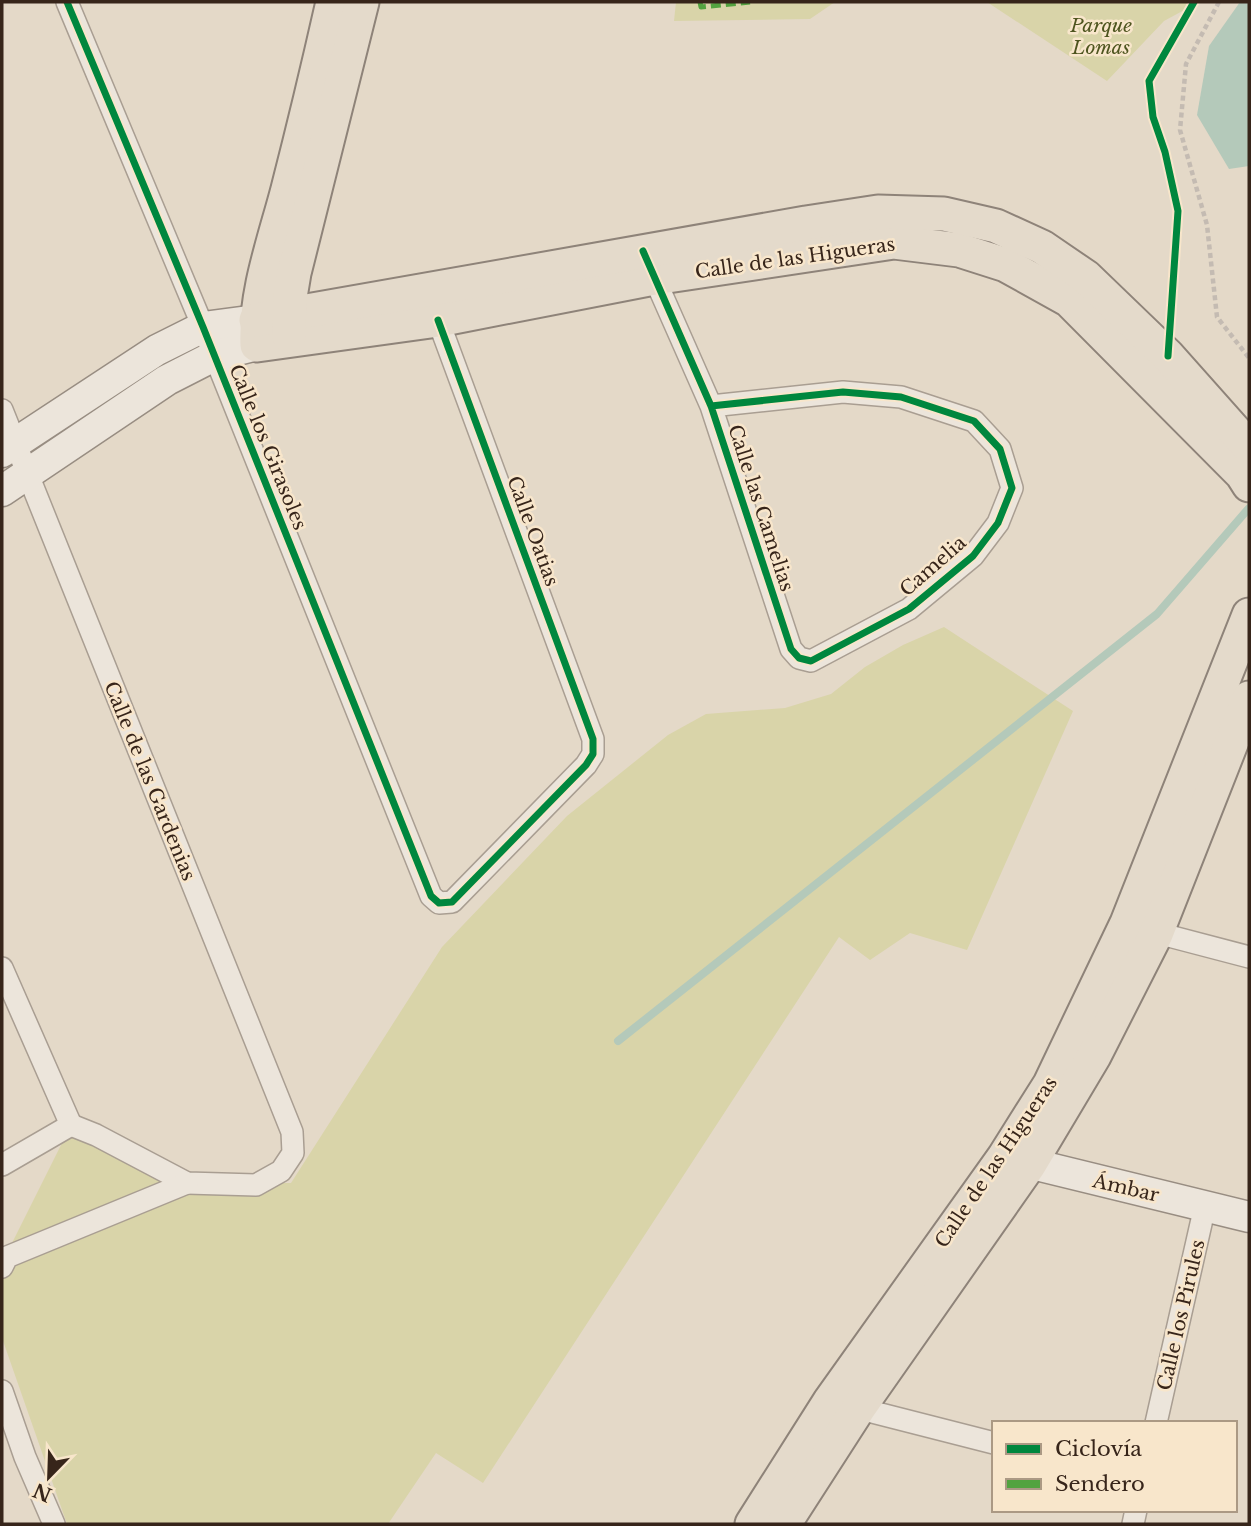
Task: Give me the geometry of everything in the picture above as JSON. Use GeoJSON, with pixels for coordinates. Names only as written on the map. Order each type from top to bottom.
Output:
{"type":"FeatureCollection","features":[{"type":"Feature","properties":{"kind":"main road"},"geometry":{"type":"LineString","coordinates":[[273,331],[344,4]]}},
{"type":"Feature","properties":{"kind":"main road","name":"Calle de las Higueras"},"geometry":{"type":"LineString","coordinates":[[273,331],[438,320],[648,264],[878,212],[944,214],[996,226],[1042,247],[1086,276],[1168,356],[1249,447]]}},
{"type":"Feature","properties":{"kind":"main road","name":"Calle de las Higueras"},"geometry":{"type":"LineString","coordinates":[[273,331],[648,264],[894,242],[959,250],[1006,265],[1069,300],[1242,474],[1249,485]]}},
{"type":"Feature","properties":{"kind":"main road","name":"Calle de las Higueras"},"geometry":{"type":"LineString","coordinates":[[1142,929],[1249,615]]}},
{"type":"Feature","properties":{"kind":"main road","name":"Calle de las Higueras"},"geometry":{"type":"LineString","coordinates":[[752,1524],[844,1405],[1016,1161],[1050,1084],[1142,929],[1249,698]]}},
{"type":"Feature","properties":{"kind":"main road","name":"Calle de las Higueras"},"geometry":{"type":"LineString","coordinates":[[784,1524],[844,1405]]}},
{"type":"Feature","properties":{"kind":"street","name":"Calle los Girasoles"},"geometry":{"type":"LineString","coordinates":[[67,2],[203,327],[431,896],[439,903]]}},
{"type":"Feature","properties":{"kind":"street","name":"Calle las Camelias"},"geometry":{"type":"LineString","coordinates":[[648,264],[711,406],[791,649],[799,658]]}},
{"type":"Feature","properties":{"kind":"street","name":"Calle Oatias"},"geometry":{"type":"LineString","coordinates":[[438,320],[593,739],[593,754],[586,765],[453,902],[439,903]]}},
{"type":"Feature","properties":{"kind":"street"},"geometry":{"type":"LineString","coordinates":[[8,447],[157,350],[203,327],[273,331]]}},
{"type":"Feature","properties":{"kind":"street"},"geometry":{"type":"LineString","coordinates":[[2,491],[167,380],[273,331]]}},
{"type":"Feature","properties":{"kind":"street","name":"Camelia"},"geometry":{"type":"LineString","coordinates":[[711,406],[843,392],[901,397],[974,421],[1000,449],[1012,488],[998,523],[973,556],[909,609],[811,661],[799,658]]}},
{"type":"Feature","properties":{"kind":"street","name":"Calle de las Gardenias"},"geometry":{"type":"LineString","coordinates":[[2,410],[8,447],[26,474],[292,1132],[293,1153],[281,1171],[256,1185],[187,1183]]}},
{"type":"Feature","properties":{"kind":"street"},"geometry":{"type":"LineString","coordinates":[[1142,929],[1249,957]]}},
{"type":"Feature","properties":{"kind":"street"},"geometry":{"type":"LineString","coordinates":[[2,968],[71,1125],[96,1135],[187,1183]]}},
{"type":"Feature","properties":{"kind":"street"},"geometry":{"type":"LineString","coordinates":[[2,1165],[71,1125]]}},
{"type":"Feature","properties":{"kind":"street","name":"Ámbar"},"geometry":{"type":"LineString","coordinates":[[1016,1161],[1249,1217]]}},
{"type":"Feature","properties":{"kind":"street"},"geometry":{"type":"LineString","coordinates":[[2,1266],[7,1257],[187,1183]]}},
{"type":"Feature","properties":{"kind":"street","name":"Calle los Pirules"},"geometry":{"type":"LineString","coordinates":[[1156,1421],[1205,1206]]}},
{"type":"Feature","properties":{"kind":"street"},"geometry":{"type":"LineString","coordinates":[[2,1391],[25,1457],[54,1524]]}},
{"type":"Feature","properties":{"kind":"street"},"geometry":{"type":"LineString","coordinates":[[844,1405],[992,1442]]}},
{"type":"Feature","properties":{"kind":"path"},"geometry":{"type":"LineString","coordinates":[[1219,2],[1186,64],[1180,130],[1207,225],[1217,317],[1249,358]]}},
{"type":"Feature","properties":{"kind":"green space"},"geometry":{"type":"Polygon","coordinates":[[[676,2],[835,2],[810,19],[674,21],[676,2]]]}},
{"type":"Feature","properties":{"kind":"green space","name":"Parque Lomas"},"geometry":{"type":"Polygon","coordinates":[[[987,2],[1199,2],[1164,21],[1107,81],[987,2]]]}},
{"type":"Feature","properties":{"kind":"green space"},"geometry":{"type":"Polygon","coordinates":[[[944,627],[1073,711],[967,950],[910,933],[870,960],[839,937],[483,1483],[436,1453],[388,1524],[67,1524],[2,1338],[2,1263],[71,1125],[187,1183],[291,1183],[442,947],[567,816],[668,735],[706,714],[785,708],[831,694],[865,667],[903,645],[944,627]]]}},
{"type":"Feature","properties":{"kind":"shaded area"},"geometry":{"type":"Polygon","coordinates":[[[1240,2],[1249,2],[1249,166],[1229,169],[1197,115],[1209,46],[1240,2]]]}},
{"type":"Feature","properties":{"kind":"waterway"},"geometry":{"type":"LineString","coordinates":[[618,1041],[1157,614],[1249,508]]}},
{"type":"Feature","properties":{"kind":"marked path"},"geometry":{"type":"LineString","coordinates":[[700,2],[701,7],[750,2]]}},
{"type":"Feature","properties":{"kind":"cycle path"},"geometry":{"type":"LineString","coordinates":[[67,2],[203,327],[431,896],[439,903],[452,902],[586,765],[593,754],[593,739],[438,320]]}},
{"type":"Feature","properties":{"kind":"cycle path"},"geometry":{"type":"LineString","coordinates":[[1168,356],[1178,211],[1165,152],[1153,117],[1149,81],[1194,2]]}},
{"type":"Feature","properties":{"kind":"cycle path"},"geometry":{"type":"LineString","coordinates":[[643,251],[711,406],[791,649],[799,658],[811,661],[909,609],[973,556],[998,523],[1012,488],[1000,449],[974,421],[901,397],[843,392],[711,406]]}}]}
